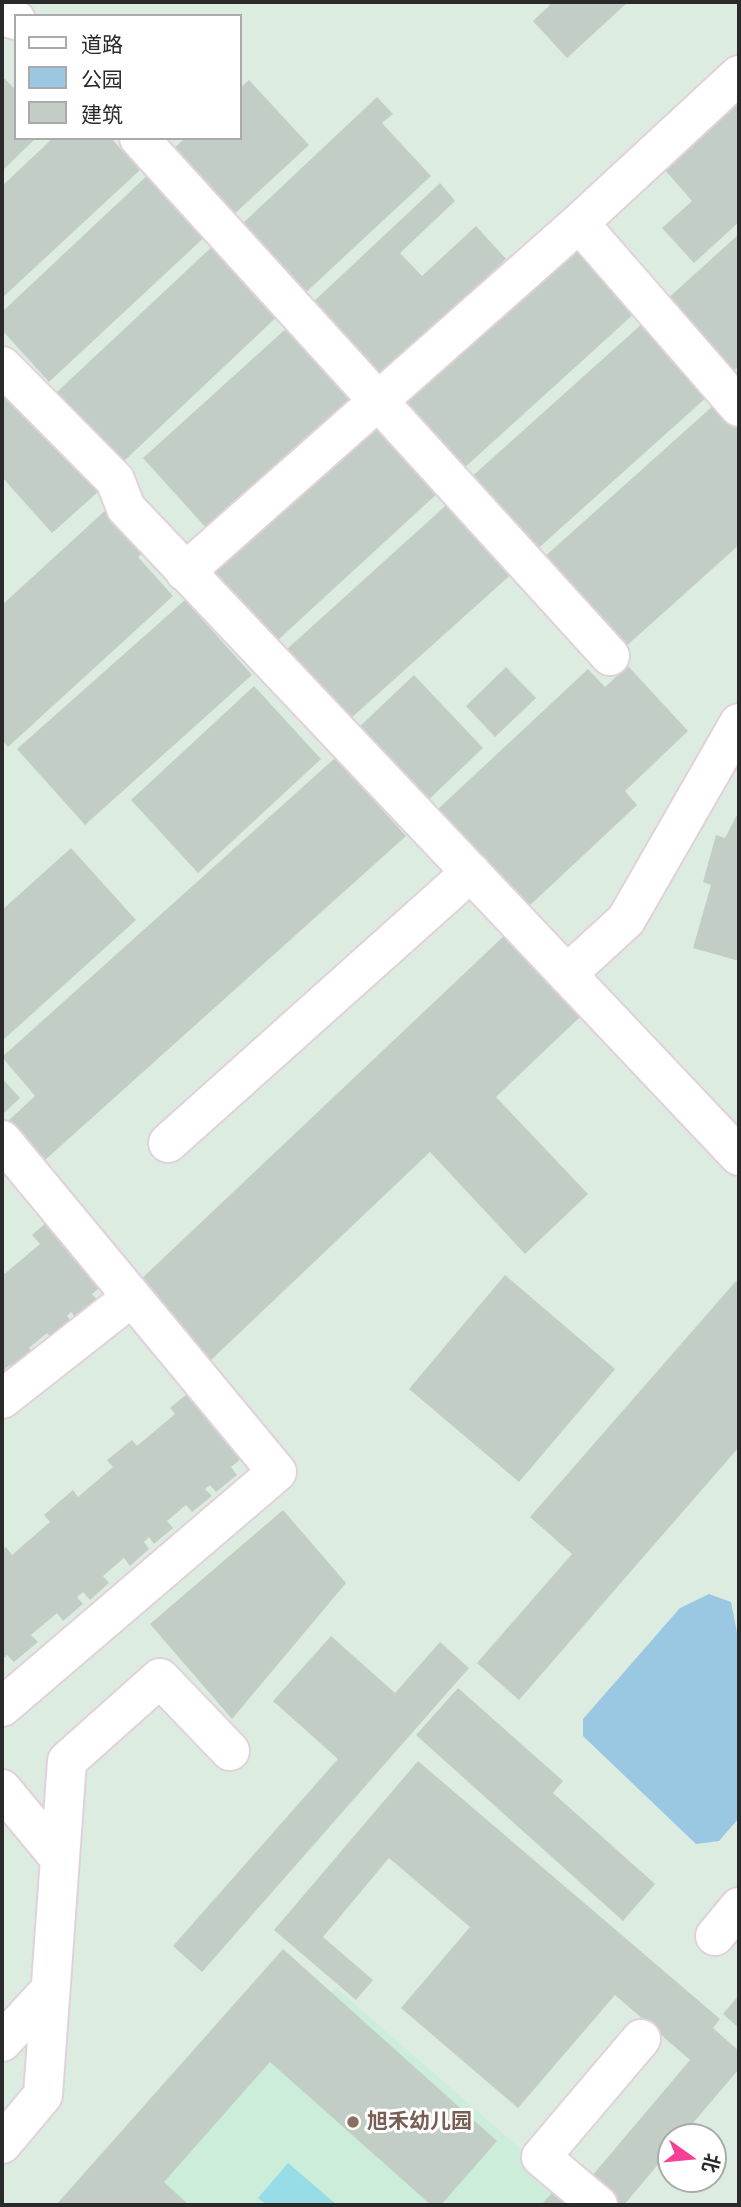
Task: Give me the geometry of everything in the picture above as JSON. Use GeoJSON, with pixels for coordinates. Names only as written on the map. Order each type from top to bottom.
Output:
{"type":"FeatureCollection","features":[{"type":"Feature","properties":{"kind":"lane"},"geometry":{"type":"LineString","coordinates":[[186,572],[579,223],[739,75]]}},
{"type":"Feature","properties":{"kind":"lane"},"geometry":{"type":"LineString","coordinates":[[141,140],[610,656]]}},
{"type":"Feature","properties":{"kind":"lane"},"geometry":{"type":"LineString","coordinates":[[579,223],[739,407]]}},
{"type":"Feature","properties":{"kind":"lane"},"geometry":{"type":"LineString","coordinates":[[2,366],[115,480],[125,508],[739,1156]]}},
{"type":"Feature","properties":{"kind":"lane"},"geometry":{"type":"LineString","coordinates":[[567,974],[626,920],[739,723]]}},
{"type":"Feature","properties":{"kind":"lane"},"geometry":{"type":"LineString","coordinates":[[168,1143],[471,872]]}},
{"type":"Feature","properties":{"kind":"lane"},"geometry":{"type":"LineString","coordinates":[[2,1140],[277,1472],[2,1707]]}},
{"type":"Feature","properties":{"kind":"lane"},"geometry":{"type":"LineString","coordinates":[[2,1399],[132,1297]]}},
{"type":"Feature","properties":{"kind":"lane"},"geometry":{"type":"LineString","coordinates":[[2,2144],[43,2095],[67,1761],[160,1678],[230,1751]]}},
{"type":"Feature","properties":{"kind":"lane"},"geometry":{"type":"LineString","coordinates":[[2,1789],[60,1859]]}},
{"type":"Feature","properties":{"kind":"lane"},"geometry":{"type":"LineString","coordinates":[[715,1936],[739,1907]]}},
{"type":"Feature","properties":{"kind":"lane"},"geometry":{"type":"LineString","coordinates":[[2,2042],[50,1990]]}},
{"type":"Feature","properties":{"kind":"lane"},"geometry":{"type":"LineString","coordinates":[[598,2205],[541,2157],[641,2039]]}},
{"type":"Feature","properties":{"kind":"shaded area","name":"旭禾幼儿园"},"geometry":{"type":"Polygon","coordinates":[[[336,1988],[585,2205],[143,2205],[336,1988]]]}},
{"type":"Feature","properties":{"kind":"shaded area"},"geometry":{"type":"Polygon","coordinates":[[[288,2163],[337,2205],[267,2205],[258,2198],[288,2163]]]}},
{"type":"Feature","properties":{"kind":"green space"},"geometry":{"type":"Polygon","coordinates":[[[709,1594],[731,1602],[739,1642],[739,1818],[719,1841],[696,1844],[583,1736],[583,1719],[680,1608],[709,1594]]]}},
{"type":"Feature","properties":{"kind":"building"},"geometry":{"type":"Polygon","coordinates":[[[547,2],[628,2],[567,58],[533,21],[550,5],[547,2]]]}},
{"type":"Feature","properties":{"kind":"building"},"geometry":{"type":"Polygon","coordinates":[[[2,76],[14,88],[14,140],[34,140],[2,171],[2,76]]]}},
{"type":"Feature","properties":{"kind":"building"},"geometry":{"type":"Polygon","coordinates":[[[249,80],[309,145],[230,218],[170,152],[183,140],[242,140],[242,86],[249,80]]]}},
{"type":"Feature","properties":{"kind":"building"},"geometry":{"type":"Polygon","coordinates":[[[739,89],[739,222],[694,263],[662,228],[692,201],[658,162],[739,89]]]}},
{"type":"Feature","properties":{"kind":"building"},"geometry":{"type":"Polygon","coordinates":[[[377,97],[393,114],[382,123],[431,176],[303,295],[240,226],[377,97]]]}},
{"type":"Feature","properties":{"kind":"building"},"geometry":{"type":"Polygon","coordinates":[[[51,140],[113,140],[140,170],[2,298],[2,186],[51,140]]]}},
{"type":"Feature","properties":{"kind":"building"},"geometry":{"type":"Polygon","coordinates":[[[153,170],[210,232],[49,382],[2,330],[2,312],[153,170]]]}},
{"type":"Feature","properties":{"kind":"building"},"geometry":{"type":"Polygon","coordinates":[[[440,183],[455,201],[400,253],[422,276],[476,226],[506,259],[378,378],[310,305],[440,183]]]}},
{"type":"Feature","properties":{"kind":"building"},"geometry":{"type":"Polygon","coordinates":[[[739,234],[739,366],[729,375],[665,301],[739,234]]]}},
{"type":"Feature","properties":{"kind":"building"},"geometry":{"type":"Polygon","coordinates":[[[568,237],[636,312],[462,470],[394,394],[568,237]]]}},
{"type":"Feature","properties":{"kind":"building"},"geometry":{"type":"Polygon","coordinates":[[[217,242],[282,312],[123,462],[57,392],[217,242]]]}},
{"type":"Feature","properties":{"kind":"building"},"geometry":{"type":"Polygon","coordinates":[[[643,323],[708,396],[533,553],[468,480],[643,323]]]}},
{"type":"Feature","properties":{"kind":"building"},"geometry":{"type":"Polygon","coordinates":[[[290,325],[355,397],[208,530],[143,458],[290,325]]]}},
{"type":"Feature","properties":{"kind":"building"},"geometry":{"type":"Polygon","coordinates":[[[2,384],[98,492],[52,533],[2,477],[2,384]]]}},
{"type":"Feature","properties":{"kind":"building"},"geometry":{"type":"Polygon","coordinates":[[[715,404],[739,430],[739,545],[623,649],[542,559],[715,404]]]}},
{"type":"Feature","properties":{"kind":"building"},"geometry":{"type":"Polygon","coordinates":[[[374,418],[440,491],[278,640],[211,568],[374,418]]]}},
{"type":"Feature","properties":{"kind":"building"},"geometry":{"type":"Polygon","coordinates":[[[453,499],[516,570],[349,720],[286,650],[453,499]]]}},
{"type":"Feature","properties":{"kind":"building"},"geometry":{"type":"Polygon","coordinates":[[[108,508],[146,551],[138,557],[173,596],[8,747],[2,740],[2,605],[108,508]]]}},
{"type":"Feature","properties":{"kind":"building"},"geometry":{"type":"Polygon","coordinates":[[[185,600],[252,675],[85,825],[17,749],[185,600]]]}},
{"type":"Feature","properties":{"kind":"building"},"geometry":{"type":"Polygon","coordinates":[[[628,666],[688,731],[625,791],[637,805],[526,909],[436,811],[588,669],[605,687],[628,666]]]}},
{"type":"Feature","properties":{"kind":"building"},"geometry":{"type":"Polygon","coordinates":[[[506,667],[536,698],[495,737],[466,706],[506,667]]]}},
{"type":"Feature","properties":{"kind":"building"},"geometry":{"type":"Polygon","coordinates":[[[414,675],[483,748],[426,802],[357,729],[414,675]]]}},
{"type":"Feature","properties":{"kind":"building"},"geometry":{"type":"Polygon","coordinates":[[[254,686],[321,759],[198,873],[131,800],[254,686]]]}},
{"type":"Feature","properties":{"kind":"building"},"geometry":{"type":"Polygon","coordinates":[[[335,758],[406,836],[45,1160],[9,1120],[35,1096],[2,1057],[335,758]]]}},
{"type":"Feature","properties":{"kind":"building"},"geometry":{"type":"Polygon","coordinates":[[[739,811],[739,961],[693,948],[711,885],[703,882],[716,835],[725,838],[739,811]]]}},
{"type":"Feature","properties":{"kind":"building"},"geometry":{"type":"Polygon","coordinates":[[[71,848],[136,920],[2,1041],[2,910],[71,848]]]}},
{"type":"Feature","properties":{"kind":"building"},"geometry":{"type":"Polygon","coordinates":[[[505,935],[581,1016],[496,1097],[588,1194],[525,1254],[430,1152],[211,1360],[138,1282],[505,935]]]}},
{"type":"Feature","properties":{"kind":"building"},"geometry":{"type":"Polygon","coordinates":[[[2,1078],[20,1098],[4,1113],[2,1111],[2,1078]]]}},
{"type":"Feature","properties":{"kind":"building"},"geometry":{"type":"Polygon","coordinates":[[[48,1221],[102,1286],[92,1294],[99,1302],[77,1320],[71,1312],[67,1316],[73,1323],[53,1340],[47,1333],[29,1348],[35,1356],[16,1372],[10,1365],[5,1369],[11,1376],[2,1384],[2,1276],[40,1244],[32,1235],[48,1221]]]}},
{"type":"Feature","properties":{"kind":"building"},"geometry":{"type":"Polygon","coordinates":[[[505,1275],[615,1369],[519,1482],[409,1389],[505,1275]]]}},
{"type":"Feature","properties":{"kind":"building"},"geometry":{"type":"Polygon","coordinates":[[[736,1281],[739,1284],[739,1447],[519,1700],[477,1663],[572,1554],[530,1517],[736,1281]]]}},
{"type":"Feature","properties":{"kind":"building"},"geometry":{"type":"Polygon","coordinates":[[[187,1394],[241,1459],[231,1467],[237,1475],[216,1492],[210,1485],[205,1489],[212,1496],[192,1512],[186,1505],[167,1521],[173,1528],[154,1544],[149,1537],[144,1542],[149,1549],[130,1566],[124,1558],[103,1576],[109,1583],[90,1600],[83,1592],[77,1597],[83,1604],[63,1621],[57,1613],[31,1635],[38,1642],[14,1662],[7,1655],[2,1660],[2,1550],[6,1547],[12,1555],[50,1522],[44,1515],[73,1490],[78,1497],[113,1467],[107,1460],[132,1440],[137,1446],[175,1414],[170,1408],[187,1394]]]}},
{"type":"Feature","properties":{"kind":"building"},"geometry":{"type":"Polygon","coordinates":[[[283,1510],[346,1583],[232,1719],[150,1624],[283,1510]]]}},
{"type":"Feature","properties":{"kind":"building"},"geometry":{"type":"Polygon","coordinates":[[[331,1636],[395,1693],[440,1642],[469,1668],[202,1972],[173,1946],[338,1759],[273,1701],[331,1636]]]}},
{"type":"Feature","properties":{"kind":"building"},"geometry":{"type":"Polygon","coordinates":[[[458,1688],[563,1781],[553,1793],[655,1884],[623,1921],[416,1735],[458,1688]]]}},
{"type":"Feature","properties":{"kind":"building"},"geometry":{"type":"Polygon","coordinates":[[[418,1761],[720,2019],[713,2028],[739,2051],[739,2069],[693,2123],[657,2123],[657,2166],[624,2205],[613,2205],[586,2183],[690,2060],[615,1995],[518,2108],[401,2008],[470,1927],[389,1858],[323,1937],[373,1980],[356,2000],[274,1930],[418,1761]]]}},
{"type":"Feature","properties":{"kind":"building"},"geometry":{"type":"Polygon","coordinates":[[[283,1949],[497,2141],[441,2205],[431,2205],[270,2062],[164,2182],[189,2205],[56,2205],[283,1949]]]}},
{"type":"Feature","properties":{"kind":"building"},"geometry":{"type":"Polygon","coordinates":[[[739,1995],[739,2028],[723,2014],[739,1995]]]}},
{"type":"Feature","properties":{"kind":"building"},"geometry":{"type":"Polygon","coordinates":[[[552,2193],[566,2205],[541,2205],[552,2193]]]}},
{"type":"Feature","properties":{"kind":"place","name":"旭禾幼儿园"},"geometry":{"type":"Point","coordinates":[353,2122]}}]}
